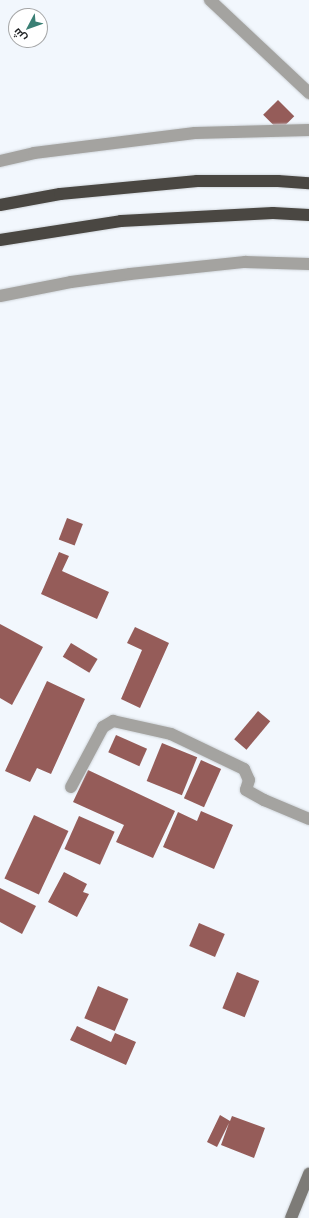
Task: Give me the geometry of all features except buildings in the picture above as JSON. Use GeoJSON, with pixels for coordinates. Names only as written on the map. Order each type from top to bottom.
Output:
{"type":"FeatureCollection","features":[{"type":"Feature","properties":{"kind":"highway"},"geometry":{"type":"LineString","coordinates":[[0,205],[60,194],[197,181],[278,181],[309,183]]}},
{"type":"Feature","properties":{"kind":"highway"},"geometry":{"type":"LineString","coordinates":[[0,240],[121,221],[273,213],[309,215]]}},
{"type":"Feature","properties":{"kind":"main road"},"geometry":{"type":"LineString","coordinates":[[291,1218],[309,1174]]}},
{"type":"Feature","properties":{"kind":"street"},"geometry":{"type":"LineString","coordinates":[[210,0],[309,93]]}},
{"type":"Feature","properties":{"kind":"street"},"geometry":{"type":"LineString","coordinates":[[0,161],[34,153],[195,133],[309,130]]}},
{"type":"Feature","properties":{"kind":"street"},"geometry":{"type":"LineString","coordinates":[[0,296],[71,282],[130,274],[245,262],[309,264]]}},
{"type":"Feature","properties":{"kind":"street"},"geometry":{"type":"LineString","coordinates":[[71,787],[103,727],[113,722],[171,734],[244,769],[249,780],[246,790],[264,800],[309,820]]}}]}
